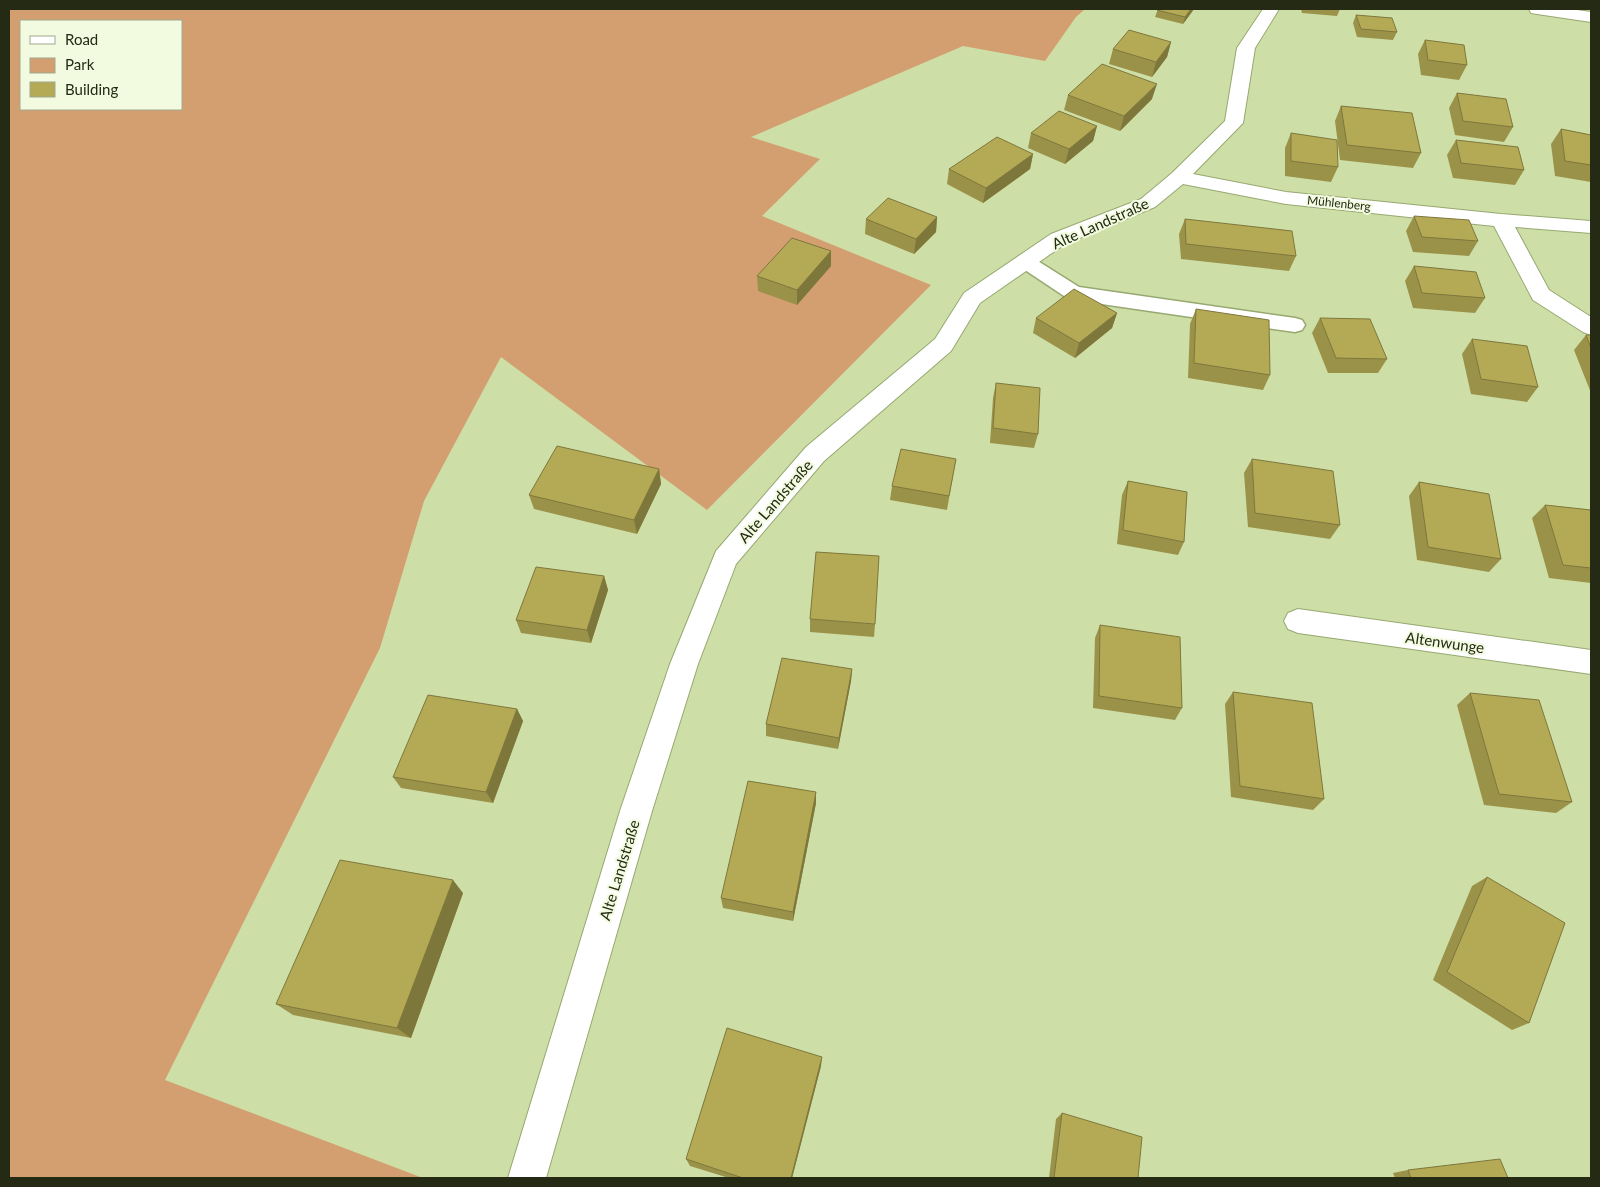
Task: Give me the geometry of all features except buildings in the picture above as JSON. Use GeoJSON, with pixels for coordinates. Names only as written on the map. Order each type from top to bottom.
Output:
{"type":"FeatureCollection","features":[{"type":"Feature","properties":{"kind":"street","name":"Alte Landstraße"},"geometry":{"type":"LineString","coordinates":[[527,1178],[636,810],[684,664],[725,559],[815,454],[943,345],[972,298],[1058,240],[1148,203],[1179,177],[1234,123],[1246,48],[1271,9]]}},
{"type":"Feature","properties":{"kind":"street"},"geometry":{"type":"LineString","coordinates":[[1537,9],[1591,17]]}},
{"type":"Feature","properties":{"kind":"street","name":"Mühlenberg"},"geometry":{"type":"LineString","coordinates":[[1179,177],[1286,198],[1501,220],[1591,227]]}},
{"type":"Feature","properties":{"kind":"street"},"geometry":{"type":"LineString","coordinates":[[1501,220],[1542,295],[1591,327]]}},
{"type":"Feature","properties":{"kind":"street","name":"Altenwunge"},"geometry":{"type":"LineString","coordinates":[[1298,621],[1591,662]]}},
{"type":"Feature","properties":{"kind":"lane"},"geometry":{"type":"LineString","coordinates":[[1026,262],[1074,293],[1295,326]]}},
{"type":"Feature","properties":{"kind":"green space"},"geometry":{"type":"Polygon","coordinates":[[[9,9],[1085,9],[1076,17],[1045,61],[963,46],[751,137],[820,159],[762,216],[931,285],[707,510],[501,357],[424,501],[380,648],[165,1080],[423,1178],[9,1178],[9,9]]]}}]}
